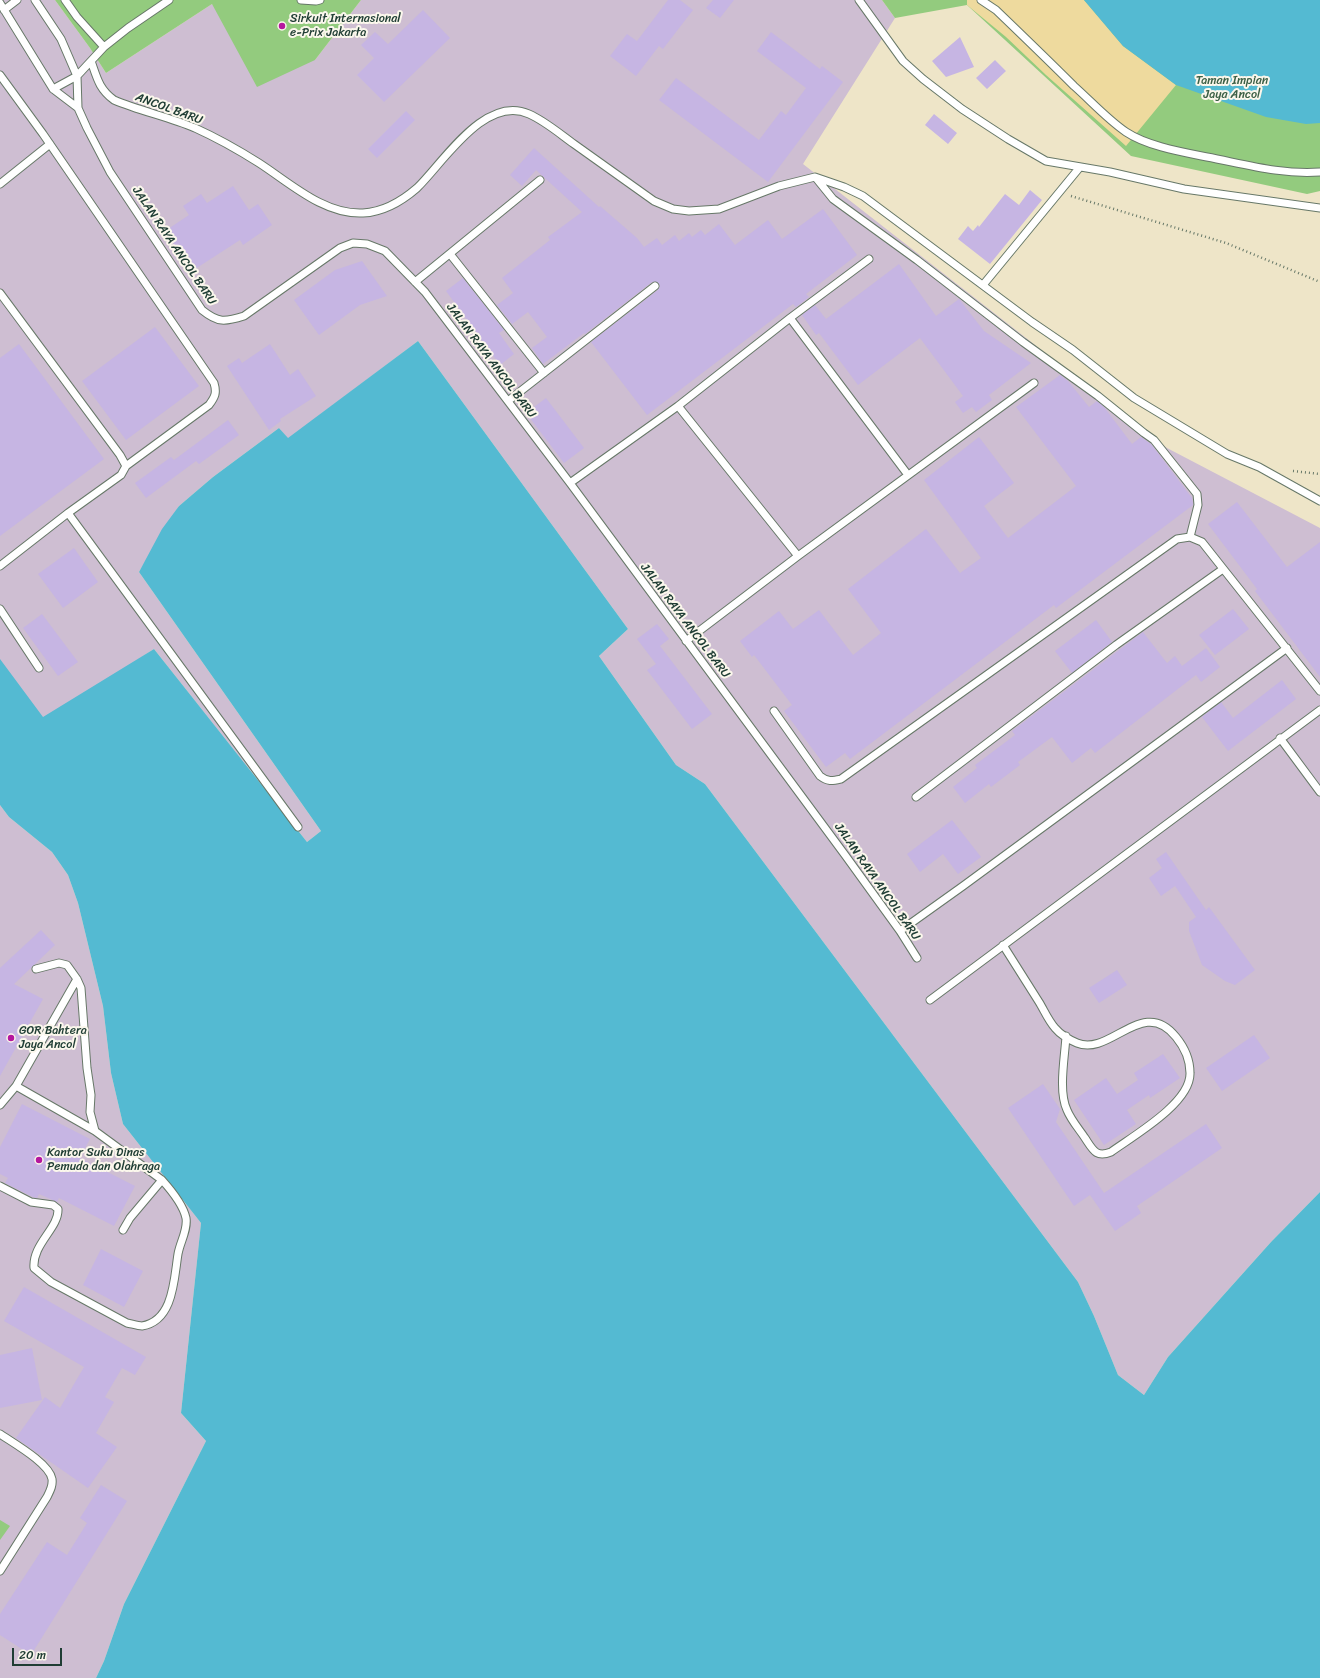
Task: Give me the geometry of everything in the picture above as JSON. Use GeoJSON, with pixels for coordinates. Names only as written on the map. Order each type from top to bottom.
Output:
{"type":"FeatureCollection","features":[{"type":"Feature","properties":{"kind":"lane"},"geometry":{"type":"LineString","coordinates":[[4,10],[17,0]]}},
{"type":"Feature","properties":{"kind":"lane"},"geometry":{"type":"LineString","coordinates":[[35,0],[61,39],[77,76],[78,108]]}},
{"type":"Feature","properties":{"kind":"lane"},"geometry":{"type":"LineString","coordinates":[[65,0],[77,17],[104,47]]}},
{"type":"Feature","properties":{"kind":"lane"},"geometry":{"type":"LineString","coordinates":[[54,89],[77,76],[104,47],[168,0]]}},
{"type":"Feature","properties":{"kind":"lane"},"geometry":{"type":"LineString","coordinates":[[301,0],[320,0]]}},
{"type":"Feature","properties":{"kind":"lane"},"geometry":{"type":"LineString","coordinates":[[859,0],[903,61],[923,79],[962,109],[1008,139],[1046,161],[1110,172],[1184,190],[1320,208]]}},
{"type":"Feature","properties":{"kind":"lane"},"geometry":{"type":"LineString","coordinates":[[981,0],[996,10],[1101,112],[1127,132],[1174,150],[1226,161],[1278,171],[1298,173],[1320,172]]}},
{"type":"Feature","properties":{"kind":"lane","name":"JALAN RAYA ANCOL BARU"},"geometry":{"type":"LineString","coordinates":[[0,3],[54,89],[78,108],[110,172],[202,310],[213,319],[229,320],[244,316],[340,248],[353,243],[367,244],[386,251],[425,292],[570,483],[841,848],[900,931],[917,958]]}},
{"type":"Feature","properties":{"kind":"lane","name":"ANCOL BARU"},"geometry":{"type":"LineString","coordinates":[[90,61],[104,92],[114,100],[195,128],[257,162],[322,203],[342,212],[364,213],[383,210],[402,199],[417,188],[457,142],[498,113],[514,110],[528,114],[548,125],[654,201],[673,209],[689,211],[719,209],[780,186],[815,177]]}},
{"type":"Feature","properties":{"kind":"lane"},"geometry":{"type":"LineString","coordinates":[[0,75],[50,144],[214,383],[216,389],[216,396],[209,405],[126,466],[121,475],[68,513],[0,566]]}},
{"type":"Feature","properties":{"kind":"lane"},"geometry":{"type":"LineString","coordinates":[[0,184],[50,144]]}},
{"type":"Feature","properties":{"kind":"lane"},"geometry":{"type":"LineString","coordinates":[[983,285],[1080,167]]}},
{"type":"Feature","properties":{"kind":"lane"},"geometry":{"type":"LineString","coordinates":[[815,177],[863,196],[1073,350],[1134,398],[1227,454],[1259,467],[1320,501]]}},
{"type":"Feature","properties":{"kind":"lane"},"geometry":{"type":"LineString","coordinates":[[815,177],[833,199],[917,260],[1022,342],[1098,396],[1154,440],[1197,494],[1198,505],[1190,537]]}},
{"type":"Feature","properties":{"kind":"lane"},"geometry":{"type":"LineString","coordinates":[[415,282],[540,180]]}},
{"type":"Feature","properties":{"kind":"lane"},"geometry":{"type":"LineString","coordinates":[[450,254],[544,373]]}},
{"type":"Feature","properties":{"kind":"lane"},"geometry":{"type":"LineString","coordinates":[[570,483],[678,406],[790,318],[869,259]]}},
{"type":"Feature","properties":{"kind":"lane"},"geometry":{"type":"LineString","coordinates":[[508,402],[655,286]]}},
{"type":"Feature","properties":{"kind":"lane"},"geometry":{"type":"LineString","coordinates":[[0,293],[120,455],[126,466]]}},
{"type":"Feature","properties":{"kind":"lane"},"geometry":{"type":"LineString","coordinates":[[790,318],[908,475]]}},
{"type":"Feature","properties":{"kind":"lane"},"geometry":{"type":"LineString","coordinates":[[686,641],[798,556],[1034,383]]}},
{"type":"Feature","properties":{"kind":"lane"},"geometry":{"type":"LineString","coordinates":[[678,406],[798,556]]}},
{"type":"Feature","properties":{"kind":"lane"},"geometry":{"type":"LineString","coordinates":[[68,513],[298,827]]}},
{"type":"Feature","properties":{"kind":"lane"},"geometry":{"type":"LineString","coordinates":[[774,711],[820,776],[826,780],[833,781],[841,779],[1177,539],[1190,537],[1202,542],[1287,648],[1320,692]]}},
{"type":"Feature","properties":{"kind":"lane"},"geometry":{"type":"LineString","coordinates":[[916,797],[1116,645],[1223,569]]}},
{"type":"Feature","properties":{"kind":"lane"},"geometry":{"type":"LineString","coordinates":[[0,609],[39,668]]}},
{"type":"Feature","properties":{"kind":"lane"},"geometry":{"type":"LineString","coordinates":[[900,931],[1287,648]]}},
{"type":"Feature","properties":{"kind":"lane"},"geometry":{"type":"LineString","coordinates":[[930,1000],[1144,842],[1280,738],[1320,710]]}},
{"type":"Feature","properties":{"kind":"lane"},"geometry":{"type":"LineString","coordinates":[[1280,738],[1320,792]]}},
{"type":"Feature","properties":{"kind":"lane"},"geometry":{"type":"LineString","coordinates":[[1003,945],[1055,1028],[1066,1036],[1086,1046],[1096,1045],[1141,1023],[1157,1023],[1171,1030],[1183,1045],[1190,1063],[1190,1078],[1187,1087],[1182,1097],[1168,1111],[1111,1152],[1103,1155],[1098,1154],[1092,1148],[1067,1109],[1063,1083],[1066,1036]]}},
{"type":"Feature","properties":{"kind":"lane"},"geometry":{"type":"LineString","coordinates":[[36,969],[59,963],[67,965],[78,979],[81,988],[87,1068],[91,1095],[90,1112],[95,1131]]}},
{"type":"Feature","properties":{"kind":"lane"},"geometry":{"type":"LineString","coordinates":[[0,1105],[16,1086],[78,979]]}},
{"type":"Feature","properties":{"kind":"lane"},"geometry":{"type":"LineString","coordinates":[[0,1186],[31,1202],[53,1205],[58,1209],[58,1214],[36,1254],[34,1268],[51,1282],[127,1323],[141,1326],[150,1323],[161,1315],[168,1304],[178,1252],[186,1225],[186,1217],[181,1206],[162,1180],[95,1131],[16,1086]]}},
{"type":"Feature","properties":{"kind":"lane"},"geometry":{"type":"LineString","coordinates":[[123,1230],[130,1218],[162,1180]]}},
{"type":"Feature","properties":{"kind":"lane"},"geometry":{"type":"LineString","coordinates":[[0,1434],[43,1465],[50,1473],[52,1479],[52,1488],[47,1497],[0,1571]]}},
{"type":"Feature","properties":{"kind":"path"},"geometry":{"type":"LineString","coordinates":[[1059,192],[1226,243],[1320,282]]}},
{"type":"Feature","properties":{"kind":"shaded area"},"geometry":{"type":"Polygon","coordinates":[[[0,0],[55,0],[90,48],[106,73],[212,4],[315,60],[361,0],[882,0],[895,18],[803,164],[1167,448],[1320,528],[1320,1192],[1271,1242],[1168,1357],[1144,1395],[1118,1375],[1094,1316],[1078,1282],[705,784],[676,765],[599,656],[628,629],[418,341],[288,439],[279,428],[213,477],[179,506],[139,572],[321,831],[307,842],[154,649],[0,750],[0,0]]]}},
{"type":"Feature","properties":{"kind":"shaded area"},"geometry":{"type":"Polygon","coordinates":[[[0,805],[9,817],[52,852],[68,875],[78,903],[103,1006],[111,1073],[123,1124],[201,1223],[181,1413],[206,1441],[124,1604],[104,1661],[96,1678],[0,1678],[0,805]]]}},
{"type":"Feature","properties":{"kind":"green space","name":"Sirkuit Internasional e-Prix Jakarta"},"geometry":{"type":"Polygon","coordinates":[[[55,0],[361,0],[315,60],[257,87],[212,4],[106,73],[90,48],[55,0]]]}},
{"type":"Feature","properties":{"kind":"green space","name":"Taman Impian Jaya Ancol"},"geometry":{"type":"Polygon","coordinates":[[[882,0],[1320,0],[1320,191],[1307,194],[1131,156],[967,5],[895,18],[882,0]]]}},
{"type":"Feature","properties":{"kind":"green space"},"geometry":{"type":"Polygon","coordinates":[[[0,1520],[10,1526],[0,1540],[0,1520]]]}},
{"type":"Feature","properties":{"kind":"sand"},"geometry":{"type":"Polygon","coordinates":[[[967,0],[1084,0],[1123,46],[1176,85],[1126,146],[1046,75],[1006,37],[967,5],[967,0]]]}},
{"type":"Feature","properties":{"kind":"water"},"geometry":{"type":"Polygon","coordinates":[[[1084,0],[1320,0],[1320,123],[1306,124],[1266,117],[1176,85],[1123,46],[1084,0]]]}},
{"type":"Feature","properties":{"kind":"water"},"geometry":{"type":"Polygon","coordinates":[[[418,341],[628,629],[599,656],[676,765],[705,784],[1078,1282],[1094,1316],[1118,1375],[1144,1395],[1168,1357],[1271,1242],[1320,1192],[1320,1678],[96,1678],[104,1661],[124,1604],[206,1441],[181,1413],[201,1223],[123,1124],[111,1073],[103,1006],[78,903],[68,875],[52,852],[9,817],[0,805],[0,659],[43,717],[154,649],[307,842],[321,831],[139,572],[162,529],[179,506],[213,477],[279,428],[288,438],[418,341]]]}},
{"type":"Feature","properties":{"kind":"building"},"geometry":{"type":"Polygon","coordinates":[[[668,0],[680,0],[693,10],[663,49],[659,46],[636,76],[610,56],[627,34],[637,41],[668,0]]]}},
{"type":"Feature","properties":{"kind":"building"},"geometry":{"type":"Polygon","coordinates":[[[713,0],[734,0],[720,18],[706,8],[713,0]]]}},
{"type":"Feature","properties":{"kind":"building"},"geometry":{"type":"Polygon","coordinates":[[[423,10],[450,38],[384,102],[357,75],[374,58],[361,45],[375,32],[388,44],[423,10]]]}},
{"type":"Feature","properties":{"kind":"building"},"geometry":{"type":"Polygon","coordinates":[[[771,32],[820,69],[822,66],[843,82],[768,182],[659,100],[676,78],[759,140],[781,111],[786,115],[806,88],[757,51],[771,32]]]}},
{"type":"Feature","properties":{"kind":"building"},"geometry":{"type":"Polygon","coordinates":[[[960,37],[974,67],[946,77],[932,61],[960,37]]]}},
{"type":"Feature","properties":{"kind":"building"},"geometry":{"type":"Polygon","coordinates":[[[995,60],[1006,71],[987,89],[976,78],[995,60]]]}},
{"type":"Feature","properties":{"kind":"building"},"geometry":{"type":"Polygon","coordinates":[[[406,111],[415,120],[377,158],[368,149],[406,111]]]}},
{"type":"Feature","properties":{"kind":"building"},"geometry":{"type":"Polygon","coordinates":[[[934,114],[957,133],[948,144],[925,125],[934,114]]]}},
{"type":"Feature","properties":{"kind":"building"},"geometry":{"type":"Polygon","coordinates":[[[534,148],[599,207],[600,206],[637,238],[644,247],[657,238],[662,245],[675,235],[679,241],[689,233],[692,237],[701,230],[705,235],[719,224],[735,245],[768,220],[782,239],[823,209],[857,255],[806,294],[809,297],[796,307],[793,304],[647,415],[591,342],[658,290],[660,286],[657,282],[652,282],[585,334],[584,333],[543,364],[532,348],[547,337],[528,312],[512,324],[497,305],[513,293],[502,278],[550,240],[548,237],[582,212],[536,170],[522,186],[510,175],[534,148]]]}},
{"type":"Feature","properties":{"kind":"building"},"geometry":{"type":"Polygon","coordinates":[[[233,186],[249,210],[258,204],[272,225],[243,245],[240,240],[192,271],[165,231],[189,215],[183,206],[201,194],[207,203],[233,186]]]}},
{"type":"Feature","properties":{"kind":"building"},"geometry":{"type":"Polygon","coordinates":[[[1030,190],[1042,200],[990,264],[958,239],[968,226],[973,231],[978,225],[979,227],[1005,194],[1019,205],[1030,190]]]}},
{"type":"Feature","properties":{"kind":"building"},"geometry":{"type":"Polygon","coordinates":[[[362,261],[387,296],[360,305],[319,335],[294,300],[335,270],[362,261]]]}},
{"type":"Feature","properties":{"kind":"building"},"geometry":{"type":"Polygon","coordinates":[[[899,264],[936,316],[959,299],[984,331],[1031,363],[989,395],[992,400],[976,412],[972,407],[963,413],[955,402],[963,396],[920,338],[858,385],[819,333],[816,335],[802,315],[815,305],[826,319],[899,264]]]}},
{"type":"Feature","properties":{"kind":"building"},"geometry":{"type":"Polygon","coordinates":[[[463,278],[504,330],[499,333],[514,354],[500,365],[446,291],[463,278]]]}},
{"type":"Feature","properties":{"kind":"building"},"geometry":{"type":"Polygon","coordinates":[[[155,327],[199,386],[126,440],[82,381],[155,327]]]}},
{"type":"Feature","properties":{"kind":"building"},"geometry":{"type":"Polygon","coordinates":[[[19,344],[104,459],[0,536],[0,358],[19,344]]]}},
{"type":"Feature","properties":{"kind":"building"},"geometry":{"type":"Polygon","coordinates":[[[270,344],[290,375],[298,369],[316,396],[280,419],[281,421],[269,430],[227,366],[239,358],[242,363],[270,344]]]}},
{"type":"Feature","properties":{"kind":"building"},"geometry":{"type":"Polygon","coordinates":[[[1060,375],[1068,381],[1089,407],[1097,401],[1104,407],[1132,444],[1141,437],[1151,444],[1192,498],[1193,505],[1056,608],[1054,605],[850,759],[845,753],[826,767],[784,711],[792,705],[754,655],[752,657],[740,641],[779,611],[793,629],[819,610],[853,655],[881,633],[848,589],[926,529],[960,573],[981,558],[924,480],[979,437],[1014,483],[984,506],[1008,538],[1076,486],[1016,407],[1060,375]]]}},
{"type":"Feature","properties":{"kind":"building"},"geometry":{"type":"Polygon","coordinates":[[[546,398],[584,448],[564,463],[526,413],[546,398]]]}},
{"type":"Feature","properties":{"kind":"building"},"geometry":{"type":"Polygon","coordinates":[[[228,420],[239,435],[199,464],[196,461],[146,498],[135,483],[171,457],[174,460],[228,420]]]}},
{"type":"Feature","properties":{"kind":"building"},"geometry":{"type":"Polygon","coordinates":[[[1237,502],[1287,567],[1320,542],[1320,677],[1255,591],[1257,589],[1208,524],[1237,502]]]}},
{"type":"Feature","properties":{"kind":"building"},"geometry":{"type":"Polygon","coordinates":[[[74,548],[98,582],[63,608],[38,574],[74,548]]]}},
{"type":"Feature","properties":{"kind":"building"},"geometry":{"type":"Polygon","coordinates":[[[1233,609],[1249,629],[1215,655],[1199,635],[1233,609]]]}},
{"type":"Feature","properties":{"kind":"building"},"geometry":{"type":"Polygon","coordinates":[[[42,614],[78,662],[58,676],[23,628],[42,614]]]}},
{"type":"Feature","properties":{"kind":"building"},"geometry":{"type":"Polygon","coordinates":[[[1096,620],[1112,642],[1072,673],[1055,651],[1096,620]]]}},
{"type":"Feature","properties":{"kind":"building"},"geometry":{"type":"Polygon","coordinates":[[[657,624],[669,639],[660,646],[712,714],[692,729],[647,670],[656,664],[637,639],[657,624]]]}},
{"type":"Feature","properties":{"kind":"building"},"geometry":{"type":"Polygon","coordinates":[[[1143,632],[1167,663],[1175,656],[1182,666],[1206,648],[1220,667],[1201,682],[1196,675],[1095,753],[1091,748],[1072,763],[1052,737],[1018,762],[1020,765],[991,787],[989,784],[965,803],[953,787],[977,768],[975,765],[1015,735],[1012,731],[1143,632]]]}},
{"type":"Feature","properties":{"kind":"building"},"geometry":{"type":"Polygon","coordinates":[[[1282,680],[1296,699],[1228,751],[1202,717],[1221,702],[1233,718],[1282,680]]]}},
{"type":"Feature","properties":{"kind":"building"},"geometry":{"type":"Polygon","coordinates":[[[952,820],[981,857],[958,874],[943,854],[920,872],[907,854],[952,820]]]}},
{"type":"Feature","properties":{"kind":"building"},"geometry":{"type":"Polygon","coordinates":[[[1166,852],[1206,910],[1209,907],[1255,970],[1235,985],[1225,981],[1202,965],[1189,931],[1189,922],[1196,917],[1175,886],[1161,896],[1149,878],[1162,868],[1156,859],[1166,852]]]}},
{"type":"Feature","properties":{"kind":"building","name":"GOR Bahtera Jaya Ancol"},"geometry":{"type":"Polygon","coordinates":[[[41,930],[55,945],[14,984],[43,999],[0,1076],[0,968],[41,930]]]}},
{"type":"Feature","properties":{"kind":"building"},"geometry":{"type":"Polygon","coordinates":[[[1117,970],[1127,985],[1099,1003],[1089,988],[1117,970]]]}},
{"type":"Feature","properties":{"kind":"building"},"geometry":{"type":"Polygon","coordinates":[[[1254,1035],[1270,1058],[1222,1091],[1206,1068],[1254,1035]]]}},
{"type":"Feature","properties":{"kind":"building"},"geometry":{"type":"Polygon","coordinates":[[[1163,1054],[1180,1078],[1150,1098],[1149,1095],[1127,1110],[1136,1124],[1104,1145],[1074,1100],[1106,1078],[1117,1094],[1138,1080],[1134,1073],[1163,1054]]]}},
{"type":"Feature","properties":{"kind":"building"},"geometry":{"type":"Polygon","coordinates":[[[1043,1084],[1060,1109],[1056,1122],[1104,1193],[1206,1124],[1222,1148],[1137,1206],[1141,1213],[1115,1231],[1090,1195],[1074,1206],[1008,1108],[1043,1084]]]}},
{"type":"Feature","properties":{"kind":"building","name":"Kantor Suku Dinas Pemuda dan Olahraga"},"geometry":{"type":"Polygon","coordinates":[[[22,1104],[90,1139],[80,1158],[135,1186],[114,1226],[59,1198],[57,1202],[39,1194],[37,1198],[33,1197],[5,1183],[8,1178],[0,1174],[0,1147],[22,1104]]]}},
{"type":"Feature","properties":{"kind":"building"},"geometry":{"type":"Polygon","coordinates":[[[101,1249],[143,1271],[124,1307],[83,1285],[101,1249]]]}},
{"type":"Feature","properties":{"kind":"building"},"geometry":{"type":"Polygon","coordinates":[[[24,1287],[146,1357],[135,1375],[122,1368],[105,1397],[114,1402],[96,1433],[117,1447],[88,1488],[16,1438],[45,1397],[60,1408],[84,1367],[4,1321],[24,1287]]]}},
{"type":"Feature","properties":{"kind":"building"},"geometry":{"type":"Polygon","coordinates":[[[32,1348],[42,1400],[0,1408],[0,1355],[32,1348]]]}},
{"type":"Feature","properties":{"kind":"building"},"geometry":{"type":"Polygon","coordinates":[[[101,1485],[127,1501],[31,1655],[0,1635],[0,1614],[47,1542],[67,1555],[87,1523],[80,1518],[101,1485]]]}},
{"type":"Feature","properties":{"kind":"place","name":"Sirkuit Internasional e-Prix Jakarta"},"geometry":{"type":"Point","coordinates":[282,26]}},
{"type":"Feature","properties":{"kind":"place","name":"GOR Bahtera Jaya Ancol"},"geometry":{"type":"Point","coordinates":[11,1038]}},
{"type":"Feature","properties":{"kind":"place","name":"Kantor Suku Dinas Pemuda dan Olahraga"},"geometry":{"type":"Point","coordinates":[39,1160]}}]}
